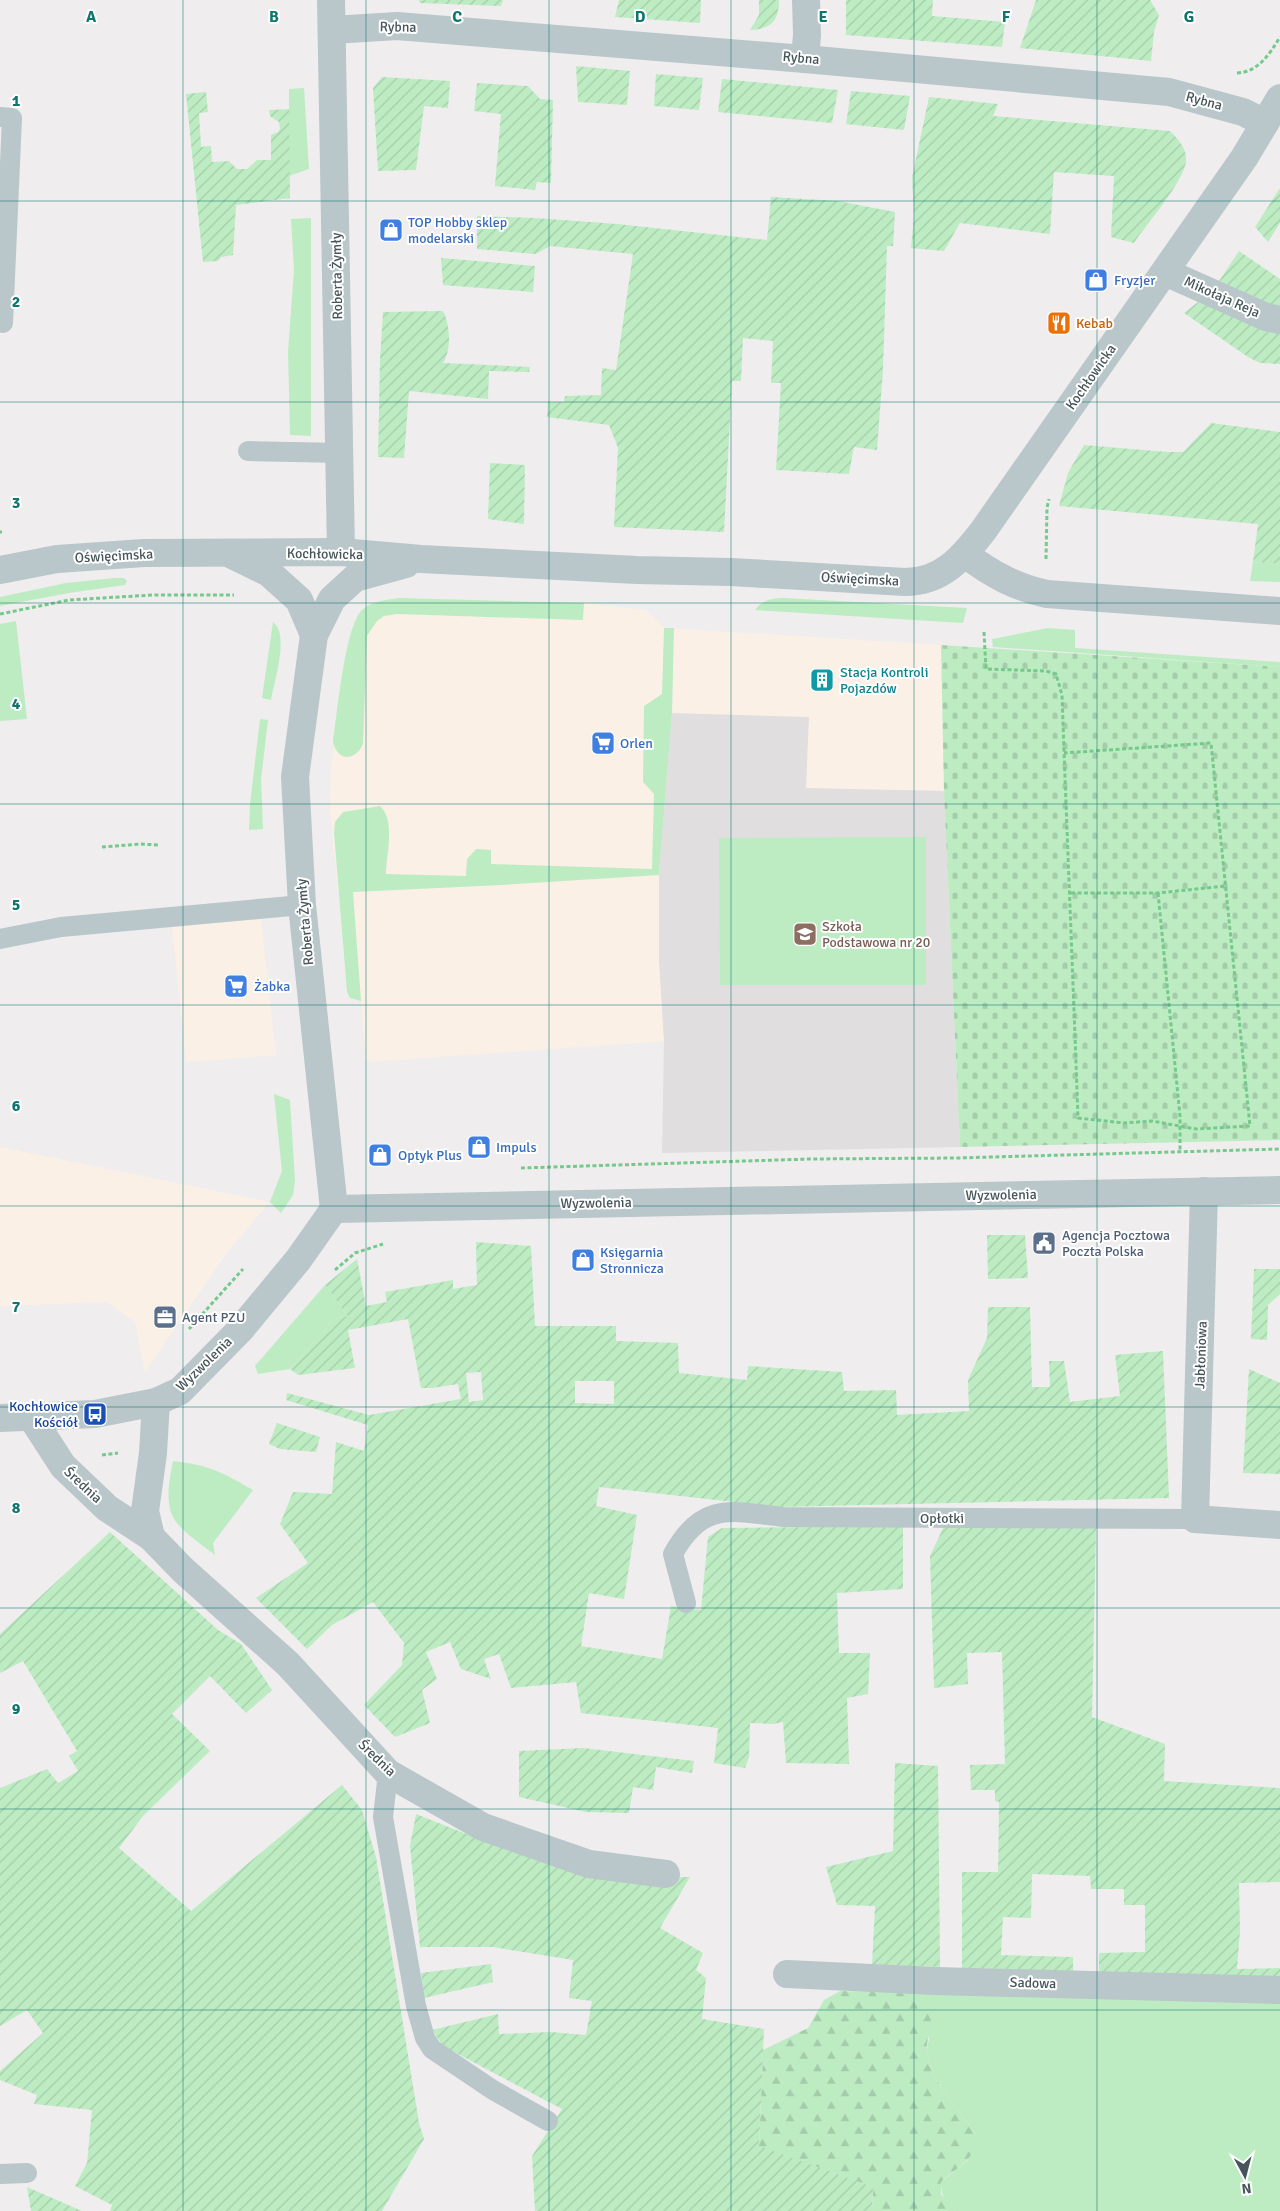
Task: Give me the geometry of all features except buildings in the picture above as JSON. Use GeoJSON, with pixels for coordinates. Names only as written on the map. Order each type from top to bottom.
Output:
{"type":"FeatureCollection","features":[{"type":"Feature","properties":{"kind":"street","name":"Roberta Żymły"},"geometry":{"type":"LineString","coordinates":[[331,0],[342,552]]}},
{"type":"Feature","properties":{"kind":"street"},"geometry":{"type":"LineString","coordinates":[[805,59],[807,35],[806,0]]}},
{"type":"Feature","properties":{"kind":"street","name":"Rybna"},"geometry":{"type":"LineString","coordinates":[[332,30],[397,26],[805,59],[1169,92],[1243,112],[1265,123]]}},
{"type":"Feature","properties":{"kind":"street","name":"Kochłowicka"},"geometry":{"type":"LineString","coordinates":[[965,554],[1244,158],[1280,98]]}},
{"type":"Feature","properties":{"kind":"street","name":"Mikołaja Reja"},"geometry":{"type":"LineString","coordinates":[[1165,272],[1266,317],[1280,320]]}},
{"type":"Feature","properties":{"kind":"street","name":"Kochłowicka"},"geometry":{"type":"LineString","coordinates":[[229,554],[342,552],[421,559]]}},
{"type":"Feature","properties":{"kind":"street","name":"Oświęcimska"},"geometry":{"type":"LineString","coordinates":[[4,568],[57,559],[144,553],[229,554]]}},
{"type":"Feature","properties":{"kind":"street"},"geometry":{"type":"LineString","coordinates":[[229,554],[269,574],[299,600],[314,635]]}},
{"type":"Feature","properties":{"kind":"street"},"geometry":{"type":"LineString","coordinates":[[965,554],[999,578],[1023,588],[1047,594],[1280,611]]}},
{"type":"Feature","properties":{"kind":"street","name":"Oświęcimska"},"geometry":{"type":"LineString","coordinates":[[421,559],[915,582],[938,575],[965,554]]}},
{"type":"Feature","properties":{"kind":"street","name":"Roberta Żymły"},"geometry":{"type":"LineString","coordinates":[[334,1209],[302,905],[295,777],[314,635],[332,599],[355,578],[421,559]]}},
{"type":"Feature","properties":{"kind":"street","name":"Wyzwolenia"},"geometry":{"type":"LineString","coordinates":[[0,1418],[95,1414],[156,1402],[180,1391],[240,1330],[298,1260],[334,1209],[1280,1190]]}},
{"type":"Feature","properties":{"kind":"street","name":"Jabłoniowa"},"geometry":{"type":"LineString","coordinates":[[1195,1519],[1204,1191]]}},
{"type":"Feature","properties":{"kind":"street"},"geometry":{"type":"LineString","coordinates":[[151,1537],[145,1511],[153,1453],[156,1402]]}},
{"type":"Feature","properties":{"kind":"street","name":"Średnia"},"geometry":{"type":"LineString","coordinates":[[32,1418],[62,1466],[107,1508],[151,1537],[184,1570],[288,1664],[388,1773],[483,1828],[589,1864],[666,1874]]}},
{"type":"Feature","properties":{"kind":"street","name":"Opłotki"},"geometry":{"type":"LineString","coordinates":[[1195,1519],[1280,1525]]}},
{"type":"Feature","properties":{"kind":"street","name":"Sadowa"},"geometry":{"type":"LineString","coordinates":[[787,1974],[935,1981],[1280,1990]]}},
{"type":"Feature","properties":{"kind":"lane"},"geometry":{"type":"LineString","coordinates":[[0,117],[12,118],[3,323]]}},
{"type":"Feature","properties":{"kind":"lane"},"geometry":{"type":"LineString","coordinates":[[248,451],[341,453]]}},
{"type":"Feature","properties":{"kind":"lane"},"geometry":{"type":"LineString","coordinates":[[0,939],[61,927],[302,905]]}},
{"type":"Feature","properties":{"kind":"lane","name":"Opłotki"},"geometry":{"type":"LineString","coordinates":[[686,1603],[673,1554],[683,1536],[694,1524],[714,1514],[734,1512],[793,1518],[1195,1519]]}},
{"type":"Feature","properties":{"kind":"lane"},"geometry":{"type":"LineString","coordinates":[[388,1773],[383,1817],[416,2006],[425,2038],[432,2049],[493,2090],[548,2120]]}},
{"type":"Feature","properties":{"kind":"lane"},"geometry":{"type":"LineString","coordinates":[[0,2174],[27,2174]]}},
{"type":"Feature","properties":{"kind":"path"},"geometry":{"type":"LineString","coordinates":[[1046,562],[1047,508],[1051,493]]}},
{"type":"Feature","properties":{"kind":"path"},"geometry":{"type":"LineString","coordinates":[[0,614],[69,600],[152,595],[239,595]]}},
{"type":"Feature","properties":{"kind":"path"},"geometry":{"type":"LineString","coordinates":[[984,632],[986,669],[1046,671],[1056,674],[1062,695],[1064,753],[1071,893],[1078,1118],[1124,1122],[1152,1121],[1196,1129],[1250,1126],[1211,743],[1064,753]]}},
{"type":"Feature","properties":{"kind":"path"},"geometry":{"type":"LineString","coordinates":[[102,847],[140,844],[159,845]]}},
{"type":"Feature","properties":{"kind":"path"},"geometry":{"type":"LineString","coordinates":[[1071,893],[1158,893],[1226,886]]}},
{"type":"Feature","properties":{"kind":"path"},"geometry":{"type":"LineString","coordinates":[[1158,893],[1180,1116],[1180,1151]]}},
{"type":"Feature","properties":{"kind":"path"},"geometry":{"type":"LineString","coordinates":[[519,1168],[810,1158],[956,1158],[1280,1149]]}},
{"type":"Feature","properties":{"kind":"path"},"geometry":{"type":"LineString","coordinates":[[329,1276],[355,1253],[392,1241]]}},
{"type":"Feature","properties":{"kind":"path"},"geometry":{"type":"LineString","coordinates":[[185,1334],[249,1262]]}},
{"type":"Feature","properties":{"kind":"shaded area"},"geometry":{"type":"Polygon","coordinates":[[[399,598],[584,603],[646,610],[664,628],[941,645],[944,791],[806,788],[808,718],[672,713],[673,648],[659,875],[659,945],[664,1041],[366,1062],[352,892],[338,892],[330,809],[331,768],[350,636],[356,617],[371,604],[399,598]]]}},
{"type":"Feature","properties":{"kind":"shaded area","name":"Szkoła Podstawowa nr 20"},"geometry":{"type":"Polygon","coordinates":[[[672,713],[809,717],[806,788],[944,791],[960,1147],[662,1153],[664,1041],[659,960],[659,875],[672,713]]]}},
{"type":"Feature","properties":{"kind":"shaded area"},"geometry":{"type":"Polygon","coordinates":[[[261,919],[276,1055],[186,1062],[172,927],[261,919]]]}},
{"type":"Feature","properties":{"kind":"shaded area"},"geometry":{"type":"Polygon","coordinates":[[[0,1147],[270,1202],[228,1251],[145,1372],[135,1322],[107,1302],[0,1306],[0,1147]]]}},
{"type":"Feature","properties":{"kind":"green space"},"geometry":{"type":"Polygon","coordinates":[[[419,0],[503,0],[501,6],[420,3],[419,0]]]}},
{"type":"Feature","properties":{"kind":"green space"},"geometry":{"type":"Polygon","coordinates":[[[619,0],[701,0],[700,23],[615,17],[619,0]]]}},
{"type":"Feature","properties":{"kind":"green space"},"geometry":{"type":"Polygon","coordinates":[[[759,0],[779,0],[779,7],[775,18],[768,26],[750,30],[759,15],[759,0]]]}},
{"type":"Feature","properties":{"kind":"green space"},"geometry":{"type":"Polygon","coordinates":[[[846,0],[933,0],[932,16],[1005,22],[1002,47],[846,35],[846,0]]]}},
{"type":"Feature","properties":{"kind":"green space"},"geometry":{"type":"Polygon","coordinates":[[[1036,0],[1150,0],[1159,15],[1154,32],[1151,61],[1020,48],[1036,0]]]}},
{"type":"Feature","properties":{"kind":"green space"},"geometry":{"type":"Polygon","coordinates":[[[576,66],[630,71],[627,105],[578,102],[576,66]]]}},
{"type":"Feature","properties":{"kind":"green space"},"geometry":{"type":"Polygon","coordinates":[[[656,74],[703,78],[699,110],[654,106],[656,74]]]}},
{"type":"Feature","properties":{"kind":"green space"},"geometry":{"type":"Polygon","coordinates":[[[382,77],[450,81],[448,108],[424,106],[416,170],[378,171],[373,88],[382,77]]]}},
{"type":"Feature","properties":{"kind":"green space"},"geometry":{"type":"Polygon","coordinates":[[[722,79],[838,90],[832,123],[718,112],[722,79]]]}},
{"type":"Feature","properties":{"kind":"green space"},"geometry":{"type":"Polygon","coordinates":[[[477,83],[528,86],[540,99],[553,100],[551,183],[537,182],[535,190],[495,186],[501,114],[474,111],[477,83]]]}},
{"type":"Feature","properties":{"kind":"green space"},"geometry":{"type":"Polygon","coordinates":[[[304,88],[309,169],[289,176],[289,89],[304,88]]]}},
{"type":"Feature","properties":{"kind":"green space"},"geometry":{"type":"Polygon","coordinates":[[[851,91],[910,96],[904,130],[846,124],[851,91]]]}},
{"type":"Feature","properties":{"kind":"green space"},"geometry":{"type":"Polygon","coordinates":[[[206,92],[208,112],[199,113],[201,147],[211,146],[212,162],[229,161],[237,169],[247,169],[257,160],[271,160],[271,135],[280,129],[279,122],[270,116],[269,110],[289,109],[290,198],[236,205],[233,255],[221,257],[218,261],[203,262],[186,94],[206,92]]]}},
{"type":"Feature","properties":{"kind":"green space"},"geometry":{"type":"Polygon","coordinates":[[[929,97],[998,104],[993,116],[1170,131],[1179,141],[1185,152],[1186,161],[1184,169],[1172,191],[1134,243],[1111,237],[1114,176],[1054,172],[1050,234],[960,223],[944,251],[911,248],[914,215],[912,178],[929,97]]]}},
{"type":"Feature","properties":{"kind":"green space"},"geometry":{"type":"Polygon","coordinates":[[[1280,188],[1280,223],[1268,242],[1255,227],[1280,188]]]}},
{"type":"Feature","properties":{"kind":"green space"},"geometry":{"type":"Polygon","coordinates":[[[771,197],[838,201],[895,212],[893,246],[887,246],[883,370],[877,450],[854,447],[849,474],[776,470],[781,383],[771,383],[773,341],[743,338],[741,381],[732,381],[724,532],[614,527],[618,448],[609,425],[547,417],[548,402],[564,402],[565,396],[601,395],[602,368],[616,370],[633,254],[550,246],[536,254],[477,249],[477,216],[617,224],[767,240],[771,197]]]}},
{"type":"Feature","properties":{"kind":"green space"},"geometry":{"type":"Polygon","coordinates":[[[311,218],[311,436],[290,435],[288,351],[294,270],[291,219],[311,218]]]}},
{"type":"Feature","properties":{"kind":"green space"},"geometry":{"type":"Polygon","coordinates":[[[1239,251],[1280,279],[1280,309],[1219,281],[1239,251]]]}},
{"type":"Feature","properties":{"kind":"green space"},"geometry":{"type":"Polygon","coordinates":[[[441,258],[535,266],[533,292],[443,285],[441,258]]]}},
{"type":"Feature","properties":{"kind":"green space"},"geometry":{"type":"Polygon","coordinates":[[[1198,302],[1265,329],[1280,332],[1280,364],[1260,363],[1248,357],[1184,313],[1198,302]]]}},
{"type":"Feature","properties":{"kind":"green space"},"geometry":{"type":"Polygon","coordinates":[[[443,311],[447,323],[449,344],[443,363],[530,367],[529,372],[489,371],[488,399],[409,391],[404,458],[378,457],[383,312],[443,311]]]}},
{"type":"Feature","properties":{"kind":"green space"},"geometry":{"type":"Polygon","coordinates":[[[1211,423],[1280,432],[1280,564],[1253,562],[1258,524],[1059,506],[1068,473],[1084,445],[1183,452],[1211,423]]]}},
{"type":"Feature","properties":{"kind":"green space"},"geometry":{"type":"Polygon","coordinates":[[[490,463],[525,465],[524,524],[488,519],[490,463]]]}},
{"type":"Feature","properties":{"kind":"green space"},"geometry":{"type":"Polygon","coordinates":[[[1253,562],[1280,564],[1280,582],[1250,581],[1253,562]]]}},
{"type":"Feature","properties":{"kind":"green space"},"geometry":{"type":"Polygon","coordinates":[[[124,578],[127,581],[125,585],[0,606],[0,597],[66,583],[124,578]]]}},
{"type":"Feature","properties":{"kind":"green space"},"geometry":{"type":"Polygon","coordinates":[[[399,598],[584,603],[583,620],[397,614],[384,616],[377,621],[367,636],[363,744],[356,754],[347,757],[342,756],[338,753],[333,742],[346,652],[356,619],[362,610],[370,605],[379,601],[399,598]]]}},
{"type":"Feature","properties":{"kind":"green space"},"geometry":{"type":"Polygon","coordinates":[[[784,598],[967,608],[963,623],[755,610],[768,600],[784,598]]]}},
{"type":"Feature","properties":{"kind":"green space"},"geometry":{"type":"Polygon","coordinates":[[[16,621],[27,719],[0,721],[0,624],[16,621]]]}},
{"type":"Feature","properties":{"kind":"green space"},"geometry":{"type":"Polygon","coordinates":[[[273,622],[278,628],[281,647],[271,700],[262,698],[273,622]]]}},
{"type":"Feature","properties":{"kind":"green space"},"geometry":{"type":"Polygon","coordinates":[[[664,628],[674,628],[672,713],[659,875],[353,892],[361,1001],[350,998],[347,992],[334,833],[335,822],[343,812],[380,806],[385,812],[389,829],[386,874],[466,876],[467,859],[476,849],[491,850],[491,864],[652,869],[654,794],[643,782],[644,706],[662,694],[664,628]]]}},
{"type":"Feature","properties":{"kind":"green space"},"geometry":{"type":"Polygon","coordinates":[[[1048,628],[1075,630],[1075,648],[1280,662],[1280,667],[993,647],[992,639],[1048,628]]]}},
{"type":"Feature","properties":{"kind":"green space"},"geometry":{"type":"Polygon","coordinates":[[[941,645],[1280,667],[1280,1140],[960,1147],[944,791],[941,645]]]}},
{"type":"Feature","properties":{"kind":"green space"},"geometry":{"type":"Polygon","coordinates":[[[260,719],[268,720],[261,779],[263,829],[249,830],[250,804],[260,719]]]}},
{"type":"Feature","properties":{"kind":"green space"},"geometry":{"type":"Polygon","coordinates":[[[926,837],[926,985],[720,985],[719,838],[926,837]]]}},
{"type":"Feature","properties":{"kind":"green space"},"geometry":{"type":"Polygon","coordinates":[[[274,1094],[290,1100],[295,1181],[293,1195],[281,1213],[270,1202],[282,1171],[274,1094]]]}},
{"type":"Feature","properties":{"kind":"green space"},"geometry":{"type":"Polygon","coordinates":[[[987,1235],[1025,1235],[1028,1278],[988,1279],[987,1235]]]}},
{"type":"Feature","properties":{"kind":"green space"},"geometry":{"type":"Polygon","coordinates":[[[476,1242],[531,1246],[535,1326],[616,1326],[616,1341],[678,1343],[679,1373],[747,1380],[748,1366],[842,1372],[844,1391],[896,1390],[897,1415],[969,1411],[968,1380],[987,1338],[988,1307],[1030,1307],[1032,1387],[1050,1387],[1049,1361],[1064,1361],[1070,1402],[1120,1396],[1115,1355],[1163,1351],[1169,1498],[779,1507],[599,1487],[596,1506],[637,1515],[624,1599],[589,1593],[581,1646],[662,1659],[671,1606],[701,1610],[708,1537],[722,1528],[903,1526],[903,1589],[837,1593],[839,1653],[870,1653],[868,1694],[847,1698],[849,1764],[786,1763],[783,1722],[773,1724],[750,1723],[749,1757],[745,1768],[714,1763],[718,1728],[581,1713],[576,1682],[511,1688],[499,1654],[484,1659],[491,1679],[461,1669],[450,1642],[426,1652],[437,1679],[422,1690],[430,1723],[395,1737],[364,1705],[402,1665],[404,1643],[373,1602],[332,1625],[307,1649],[256,1598],[308,1563],[280,1524],[293,1492],[332,1494],[336,1442],[364,1451],[368,1425],[286,1400],[287,1393],[369,1415],[461,1399],[458,1384],[421,1388],[408,1319],[348,1330],[355,1368],[298,1375],[290,1369],[334,1319],[348,1316],[325,1285],[357,1259],[366,1306],[387,1302],[385,1292],[453,1280],[453,1289],[477,1285],[476,1242]],[[481,1372],[466,1373],[469,1402],[483,1400],[481,1372]],[[575,1381],[575,1403],[614,1404],[614,1381],[575,1381]]]}},
{"type":"Feature","properties":{"kind":"green space"},"geometry":{"type":"Polygon","coordinates":[[[1254,1269],[1280,1269],[1280,1294],[1268,1305],[1267,1340],[1251,1339],[1254,1269]]]}},
{"type":"Feature","properties":{"kind":"green space"},"geometry":{"type":"Polygon","coordinates":[[[325,1285],[348,1316],[334,1319],[290,1369],[258,1374],[255,1366],[325,1285]]]}},
{"type":"Feature","properties":{"kind":"green space"},"geometry":{"type":"Polygon","coordinates":[[[1249,1369],[1280,1383],[1280,1474],[1243,1473],[1249,1369]]]}},
{"type":"Feature","properties":{"kind":"green space"},"geometry":{"type":"Polygon","coordinates":[[[277,1423],[320,1437],[316,1452],[280,1449],[269,1444],[277,1423]]]}},
{"type":"Feature","properties":{"kind":"green space"},"geometry":{"type":"Polygon","coordinates":[[[173,1461],[215,1470],[253,1490],[213,1543],[215,1555],[185,1531],[172,1515],[168,1495],[173,1461]]]}},
{"type":"Feature","properties":{"kind":"green space"},"geometry":{"type":"Polygon","coordinates":[[[944,1526],[1096,1528],[1092,1717],[1165,1744],[1164,1781],[1280,1788],[1280,1882],[1239,1883],[1240,1931],[1237,1969],[1280,1968],[1280,1978],[1099,1972],[1099,1953],[1145,1952],[1145,1905],[1124,1905],[1124,1889],[1091,1889],[1090,1876],[1032,1874],[1031,1918],[1003,1917],[1001,1955],[1073,1957],[1073,1971],[962,1968],[962,1872],[998,1872],[999,1802],[995,1801],[995,1790],[971,1790],[970,1765],[1005,1764],[1002,1652],[967,1653],[968,1684],[934,1688],[930,1556],[944,1526]]]}},
{"type":"Feature","properties":{"kind":"green space"},"geometry":{"type":"Polygon","coordinates":[[[110,1532],[218,1630],[241,1644],[272,1690],[246,1713],[210,1676],[172,1714],[210,1751],[143,1816],[119,1848],[191,1911],[342,1785],[362,1810],[376,1857],[419,2123],[424,2139],[382,2211],[110,2211],[112,2205],[75,2186],[87,2163],[92,2110],[34,2104],[37,2095],[0,2080],[0,2071],[43,2033],[27,2010],[0,2026],[0,1788],[47,1769],[58,1783],[78,1771],[69,1756],[77,1751],[23,1661],[0,1673],[0,1634],[110,1532]]]}},
{"type":"Feature","properties":{"kind":"green space"},"geometry":{"type":"Polygon","coordinates":[[[583,1748],[694,1761],[692,1773],[656,1767],[653,1790],[633,1787],[629,1813],[586,1812],[519,1797],[519,1751],[583,1748]]]}},
{"type":"Feature","properties":{"kind":"green space"},"geometry":{"type":"Polygon","coordinates":[[[895,1763],[938,1766],[940,1967],[872,1965],[875,1906],[837,1905],[826,1867],[893,1851],[895,1763]]]}},
{"type":"Feature","properties":{"kind":"green space"},"geometry":{"type":"Polygon","coordinates":[[[416,1814],[479,1839],[614,1878],[690,1877],[660,1928],[703,1953],[696,1970],[706,1978],[702,2019],[764,2029],[759,2146],[873,2187],[872,2211],[535,2211],[532,2156],[562,2109],[443,2046],[432,2030],[498,2014],[499,2034],[551,2032],[586,2035],[592,2001],[569,1998],[573,1960],[493,1947],[420,1947],[410,1846],[416,1814]]]}},
{"type":"Feature","properties":{"kind":"green space"},"geometry":{"type":"Polygon","coordinates":[[[491,1964],[493,1982],[424,1998],[421,1973],[491,1964]]]}},
{"type":"Feature","properties":{"kind":"green space"},"geometry":{"type":"Polygon","coordinates":[[[840,1991],[917,1993],[928,2001],[931,2019],[926,2051],[933,2076],[977,2136],[976,2144],[969,2157],[941,2182],[941,2194],[955,2211],[872,2211],[873,2187],[759,2147],[763,2050],[808,2028],[824,2000],[840,1991]]]}},
{"type":"Feature","properties":{"kind":"green space"},"geometry":{"type":"Polygon","coordinates":[[[917,1993],[1280,2003],[1280,2211],[955,2211],[944,2198],[941,2182],[967,2161],[977,2136],[933,2076],[926,2051],[929,2039],[917,1993]]]}},
{"type":"Feature","properties":{"kind":"green space"},"geometry":{"type":"Polygon","coordinates":[[[27,2187],[82,2211],[31,2211],[27,2187]]]}},
{"type":"Feature","properties":{"kind":"place","name":"TOP Hobby sklep modelarski"},"geometry":{"type":"Point","coordinates":[391,230]}},
{"type":"Feature","properties":{"kind":"place","name":"Fryzjer"},"geometry":{"type":"Point","coordinates":[1096,280]}},
{"type":"Feature","properties":{"kind":"place","name":"Kebab"},"geometry":{"type":"Point","coordinates":[1059,323]}},
{"type":"Feature","properties":{"kind":"place","name":"Stacja Kontroli Pojazdów"},"geometry":{"type":"Point","coordinates":[822,680]}},
{"type":"Feature","properties":{"kind":"place","name":"Orlen"},"geometry":{"type":"Point","coordinates":[603,743]}},
{"type":"Feature","properties":{"kind":"place","name":"Szkoła Podstawowa nr 20"},"geometry":{"type":"Point","coordinates":[805,934]}},
{"type":"Feature","properties":{"kind":"place","name":"Żabka"},"geometry":{"type":"Point","coordinates":[236,986]}},
{"type":"Feature","properties":{"kind":"place","name":"Impuls"},"geometry":{"type":"Point","coordinates":[479,1147]}},
{"type":"Feature","properties":{"kind":"place","name":"Optyk Plus"},"geometry":{"type":"Point","coordinates":[380,1155]}},
{"type":"Feature","properties":{"kind":"place","name":"Agencja Pocztowa Poczta Polska"},"geometry":{"type":"Point","coordinates":[1044,1243]}},
{"type":"Feature","properties":{"kind":"place","name":"Księgarnia Stronnicza"},"geometry":{"type":"Point","coordinates":[583,1260]}},
{"type":"Feature","properties":{"kind":"place","name":"Agent PZU"},"geometry":{"type":"Point","coordinates":[165,1317]}},
{"type":"Feature","properties":{"kind":"place","name":"Kochłowice Kościół"},"geometry":{"type":"Point","coordinates":[95,1414]}}]}
